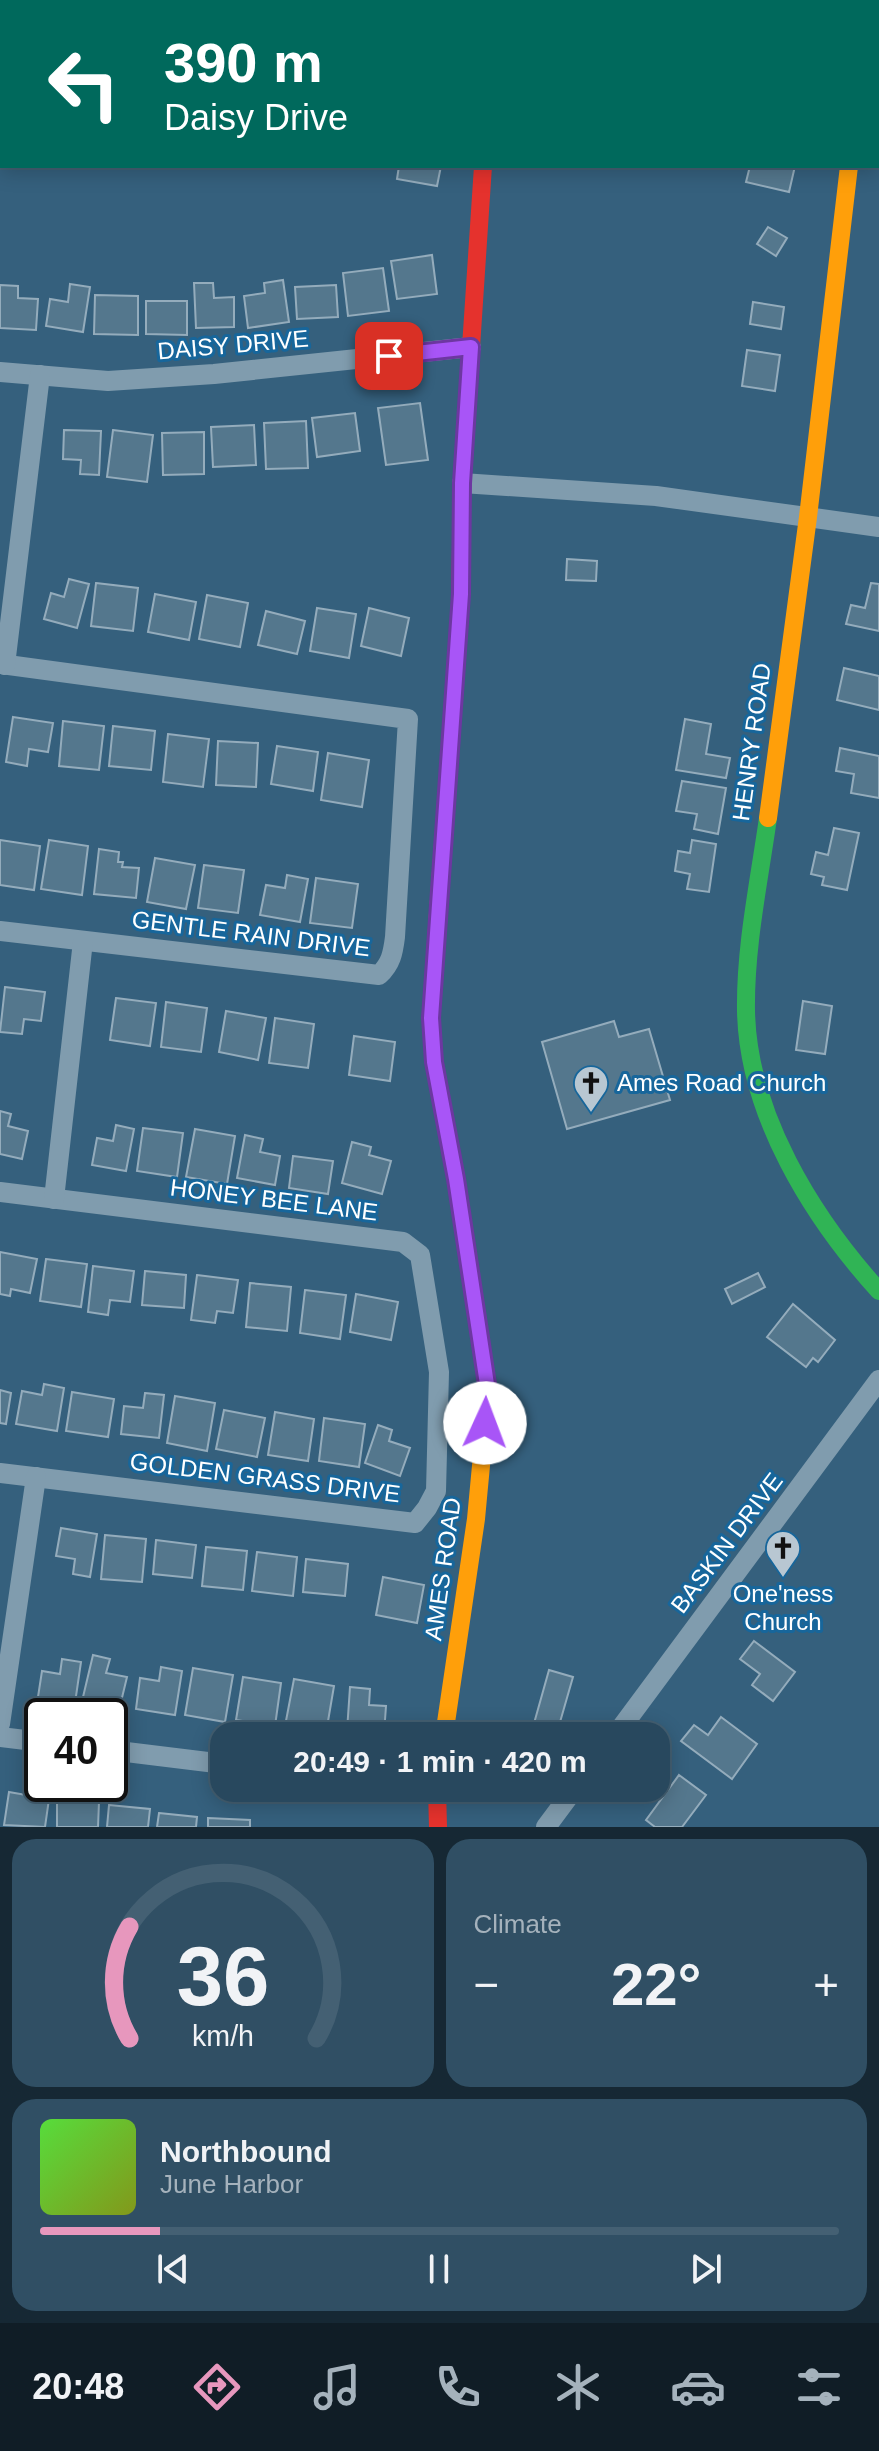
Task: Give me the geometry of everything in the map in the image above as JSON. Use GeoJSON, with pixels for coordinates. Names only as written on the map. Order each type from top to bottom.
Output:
{"type":"FeatureCollection","features":[{"type":"Feature","properties":{"kind":"street","name":"AMES ROAD"},"geometry":{"type":"LineString","coordinates":[[446,1722],[476,1519],[488,1391],[456,1179],[434,1062],[431,1018],[461,594],[462,483],[483,168]]}},
{"type":"Feature","properties":{"kind":"street","name":"HENRY ROAD"},"geometry":{"type":"LineString","coordinates":[[849,168],[808,517],[748,965],[747,1027],[770,1117],[790,1166],[841,1248],[879,1291]]}},
{"type":"Feature","properties":{"kind":"street","name":"DAISY DRIVE"},"geometry":{"type":"LineString","coordinates":[[0,372],[108,381],[214,374],[471,347]]}},
{"type":"Feature","properties":{"kind":"street"},"geometry":{"type":"LineString","coordinates":[[2,664],[40,375]]}},
{"type":"Feature","properties":{"kind":"street"},"geometry":{"type":"LineString","coordinates":[[462,483],[656,496],[879,527]]}},
{"type":"Feature","properties":{"kind":"street","name":"GENTLE RAIN DRIVE"},"geometry":{"type":"LineString","coordinates":[[0,931],[379,975],[393,956],[408,719],[2,664]]}},
{"type":"Feature","properties":{"kind":"street"},"geometry":{"type":"LineString","coordinates":[[54,1199],[83,941]]}},
{"type":"Feature","properties":{"kind":"street","name":"HONEY BEE LANE"},"geometry":{"type":"LineString","coordinates":[[0,1192],[403,1242],[420,1255],[439,1372]]}},
{"type":"Feature","properties":{"kind":"street","name":"GOLDEN GRASS DRIVE"},"geometry":{"type":"LineString","coordinates":[[0,1473],[415,1523],[436,1491],[439,1372]]}},
{"type":"Feature","properties":{"kind":"street","name":"BASKIN DRIVE"},"geometry":{"type":"LineString","coordinates":[[625,1722],[879,1380]]}},
{"type":"Feature","properties":{"kind":"street"},"geometry":{"type":"LineString","coordinates":[[0,1724],[36,1477]]}},
{"type":"Feature","properties":{"kind":"street"},"geometry":{"type":"LineString","coordinates":[[0,1737],[24,1740]]}},
{"type":"Feature","properties":{"kind":"street"},"geometry":{"type":"LineString","coordinates":[[128,1752],[210,1762]]}},
{"type":"Feature","properties":{"kind":"street"},"geometry":{"type":"LineString","coordinates":[[437,1802],[438,1827]]}},
{"type":"Feature","properties":{"kind":"street"},"geometry":{"type":"LineString","coordinates":[[546,1827],[565,1802]]}},
{"type":"Feature","properties":{"kind":"building"},"geometry":{"type":"Polygon","coordinates":[[[399,168],[441,168],[437,186],[397,179],[399,168]]]}},
{"type":"Feature","properties":{"kind":"building"},"geometry":{"type":"Polygon","coordinates":[[[750,168],[795,168],[789,192],[746,182],[750,168]]]}},
{"type":"Feature","properties":{"kind":"building"},"geometry":{"type":"Polygon","coordinates":[[[768,227],[787,238],[776,256],[757,244],[768,227]]]}},
{"type":"Feature","properties":{"kind":"building"},"geometry":{"type":"Polygon","coordinates":[[[432,255],[437,294],[397,299],[391,261],[432,255]]]}},
{"type":"Feature","properties":{"kind":"building"},"geometry":{"type":"Polygon","coordinates":[[[383,268],[389,311],[348,316],[343,273],[383,268]]]}},
{"type":"Feature","properties":{"kind":"building"},"geometry":{"type":"Polygon","coordinates":[[[283,280],[289,322],[248,328],[244,296],[265,293],[264,283],[283,280]]]}},
{"type":"Feature","properties":{"kind":"building"},"geometry":{"type":"Polygon","coordinates":[[[194,283],[213,283],[214,298],[234,297],[234,327],[196,328],[194,283]]]}},
{"type":"Feature","properties":{"kind":"building"},"geometry":{"type":"Polygon","coordinates":[[[70,284],[90,287],[83,332],[46,326],[50,299],[68,302],[70,284]]]}},
{"type":"Feature","properties":{"kind":"building"},"geometry":{"type":"Polygon","coordinates":[[[0,285],[18,286],[18,298],[38,299],[36,330],[0,328],[0,285]]]}},
{"type":"Feature","properties":{"kind":"building"},"geometry":{"type":"Polygon","coordinates":[[[336,285],[338,317],[297,319],[295,287],[336,285]]]}},
{"type":"Feature","properties":{"kind":"building"},"geometry":{"type":"Polygon","coordinates":[[[95,295],[138,296],[138,335],[94,334],[95,295]]]}},
{"type":"Feature","properties":{"kind":"building"},"geometry":{"type":"Polygon","coordinates":[[[146,301],[187,301],[187,335],[146,334],[146,301]]]}},
{"type":"Feature","properties":{"kind":"building"},"geometry":{"type":"Polygon","coordinates":[[[753,302],[784,307],[781,329],[750,324],[753,302]]]}},
{"type":"Feature","properties":{"kind":"building"},"geometry":{"type":"Polygon","coordinates":[[[747,350],[780,355],[775,391],[742,386],[747,350]]]}},
{"type":"Feature","properties":{"kind":"building"},"geometry":{"type":"Polygon","coordinates":[[[420,403],[428,460],[386,465],[378,408],[420,403]]]}},
{"type":"Feature","properties":{"kind":"building"},"geometry":{"type":"Polygon","coordinates":[[[355,413],[360,451],[317,457],[312,418],[355,413]]]}},
{"type":"Feature","properties":{"kind":"building"},"geometry":{"type":"Polygon","coordinates":[[[306,421],[308,468],[266,469],[264,423],[306,421]]]}},
{"type":"Feature","properties":{"kind":"building"},"geometry":{"type":"Polygon","coordinates":[[[254,425],[256,465],[213,467],[211,427],[254,425]]]}},
{"type":"Feature","properties":{"kind":"building"},"geometry":{"type":"Polygon","coordinates":[[[64,430],[101,431],[99,475],[80,474],[81,460],[63,459],[64,430]]]}},
{"type":"Feature","properties":{"kind":"building"},"geometry":{"type":"Polygon","coordinates":[[[113,430],[153,435],[147,482],[107,477],[113,430]]]}},
{"type":"Feature","properties":{"kind":"building"},"geometry":{"type":"Polygon","coordinates":[[[204,432],[204,474],[163,475],[162,433],[204,432]]]}},
{"type":"Feature","properties":{"kind":"building"},"geometry":{"type":"Polygon","coordinates":[[[567,559],[597,561],[596,581],[566,580],[567,559]]]}},
{"type":"Feature","properties":{"kind":"building"},"geometry":{"type":"Polygon","coordinates":[[[69,579],[89,584],[77,628],[44,619],[51,593],[64,597],[69,579]]]}},
{"type":"Feature","properties":{"kind":"building"},"geometry":{"type":"Polygon","coordinates":[[[96,583],[138,588],[133,631],[91,626],[96,583]]]}},
{"type":"Feature","properties":{"kind":"building"},"geometry":{"type":"Polygon","coordinates":[[[871,583],[879,584],[879,631],[846,624],[851,605],[865,608],[871,583]]]}},
{"type":"Feature","properties":{"kind":"building"},"geometry":{"type":"Polygon","coordinates":[[[155,594],[196,602],[189,640],[148,632],[155,594]]]}},
{"type":"Feature","properties":{"kind":"building"},"geometry":{"type":"Polygon","coordinates":[[[207,595],[248,603],[240,647],[199,639],[207,595]]]}},
{"type":"Feature","properties":{"kind":"building"},"geometry":{"type":"Polygon","coordinates":[[[317,608],[356,614],[349,658],[310,651],[317,608]]]}},
{"type":"Feature","properties":{"kind":"building"},"geometry":{"type":"Polygon","coordinates":[[[369,608],[409,618],[401,656],[361,646],[369,608]]]}},
{"type":"Feature","properties":{"kind":"building"},"geometry":{"type":"Polygon","coordinates":[[[266,611],[305,621],[297,654],[258,645],[266,611]]]}},
{"type":"Feature","properties":{"kind":"building"},"geometry":{"type":"Polygon","coordinates":[[[844,668],[879,676],[879,710],[837,700],[844,668]]]}},
{"type":"Feature","properties":{"kind":"building"},"geometry":{"type":"Polygon","coordinates":[[[13,717],[53,723],[48,752],[29,749],[27,766],[6,762],[13,717]]]}},
{"type":"Feature","properties":{"kind":"building"},"geometry":{"type":"Polygon","coordinates":[[[685,719],[711,724],[706,754],[730,758],[726,778],[676,770],[685,719]]]}},
{"type":"Feature","properties":{"kind":"building"},"geometry":{"type":"Polygon","coordinates":[[[63,721],[104,726],[99,770],[59,766],[63,721]]]}},
{"type":"Feature","properties":{"kind":"building"},"geometry":{"type":"Polygon","coordinates":[[[113,726],[155,731],[151,770],[109,766],[113,726]]]}},
{"type":"Feature","properties":{"kind":"building"},"geometry":{"type":"Polygon","coordinates":[[[168,734],[209,739],[203,787],[163,782],[168,734]]]}},
{"type":"Feature","properties":{"kind":"building"},"geometry":{"type":"Polygon","coordinates":[[[218,741],[258,743],[256,787],[216,785],[218,741]]]}},
{"type":"Feature","properties":{"kind":"building"},"geometry":{"type":"Polygon","coordinates":[[[277,746],[318,752],[313,791],[271,784],[277,746]]]}},
{"type":"Feature","properties":{"kind":"building"},"geometry":{"type":"Polygon","coordinates":[[[840,748],[879,756],[879,798],[851,793],[854,774],[836,771],[840,748]]]}},
{"type":"Feature","properties":{"kind":"building"},"geometry":{"type":"Polygon","coordinates":[[[328,753],[369,760],[362,807],[321,800],[328,753]]]}},
{"type":"Feature","properties":{"kind":"building"},"geometry":{"type":"Polygon","coordinates":[[[682,781],[726,788],[718,834],[694,829],[697,814],[676,811],[682,781]]]}},
{"type":"Feature","properties":{"kind":"building"},"geometry":{"type":"Polygon","coordinates":[[[834,828],[859,833],[847,890],[822,885],[824,877],[811,874],[816,852],[828,855],[834,828]]]}},
{"type":"Feature","properties":{"kind":"building"},"geometry":{"type":"Polygon","coordinates":[[[0,840],[40,846],[34,890],[0,885],[0,840]]]}},
{"type":"Feature","properties":{"kind":"building"},"geometry":{"type":"Polygon","coordinates":[[[49,840],[88,846],[82,895],[41,889],[49,840]]]}},
{"type":"Feature","properties":{"kind":"building"},"geometry":{"type":"Polygon","coordinates":[[[692,840],[716,844],[709,892],[687,889],[690,874],[675,871],[678,851],[690,853],[692,840]]]}},
{"type":"Feature","properties":{"kind":"building"},"geometry":{"type":"Polygon","coordinates":[[[99,849],[119,852],[118,862],[123,862],[122,867],[139,868],[136,898],[94,894],[99,849]]]}},
{"type":"Feature","properties":{"kind":"building"},"geometry":{"type":"Polygon","coordinates":[[[155,858],[195,865],[186,909],[147,902],[155,858]]]}},
{"type":"Feature","properties":{"kind":"building"},"geometry":{"type":"Polygon","coordinates":[[[204,865],[244,870],[238,913],[198,908],[204,865]]]}},
{"type":"Feature","properties":{"kind":"building"},"geometry":{"type":"Polygon","coordinates":[[[287,875],[308,879],[300,922],[260,915],[266,885],[285,888],[287,875]]]}},
{"type":"Feature","properties":{"kind":"building"},"geometry":{"type":"Polygon","coordinates":[[[316,878],[358,884],[352,928],[310,923],[316,878]]]}},
{"type":"Feature","properties":{"kind":"building"},"geometry":{"type":"Polygon","coordinates":[[[5,987],[45,992],[41,1021],[24,1019],[22,1034],[0,1032],[5,987]]]}},
{"type":"Feature","properties":{"kind":"building"},"geometry":{"type":"Polygon","coordinates":[[[116,998],[156,1003],[150,1046],[110,1040],[116,998]]]}},
{"type":"Feature","properties":{"kind":"building"},"geometry":{"type":"Polygon","coordinates":[[[803,1001],[832,1006],[825,1054],[796,1050],[803,1001]]]}},
{"type":"Feature","properties":{"kind":"building"},"geometry":{"type":"Polygon","coordinates":[[[166,1002],[207,1008],[201,1052],[161,1047],[166,1002]]]}},
{"type":"Feature","properties":{"kind":"building"},"geometry":{"type":"Polygon","coordinates":[[[226,1011],[266,1018],[258,1060],[219,1052],[226,1011]]]}},
{"type":"Feature","properties":{"kind":"building"},"geometry":{"type":"Polygon","coordinates":[[[275,1018],[314,1024],[308,1068],[269,1063],[275,1018]]]}},
{"type":"Feature","properties":{"kind":"building"},"geometry":{"type":"Polygon","coordinates":[[[614,1021],[619,1037],[649,1029],[670,1100],[567,1129],[542,1042],[614,1021]]]}},
{"type":"Feature","properties":{"kind":"building"},"geometry":{"type":"Polygon","coordinates":[[[354,1036],[395,1042],[390,1081],[349,1075],[354,1036]]]}},
{"type":"Feature","properties":{"kind":"building"},"geometry":{"type":"Polygon","coordinates":[[[0,1111],[11,1114],[8,1126],[28,1131],[22,1159],[0,1154],[0,1111]]]}},
{"type":"Feature","properties":{"kind":"building"},"geometry":{"type":"Polygon","coordinates":[[[116,1125],[134,1129],[126,1171],[92,1165],[97,1138],[113,1141],[116,1125]]]}},
{"type":"Feature","properties":{"kind":"building"},"geometry":{"type":"Polygon","coordinates":[[[143,1128],[183,1133],[177,1177],[137,1171],[143,1128]]]}},
{"type":"Feature","properties":{"kind":"building"},"geometry":{"type":"Polygon","coordinates":[[[195,1129],[235,1136],[227,1184],[186,1177],[195,1129]]]}},
{"type":"Feature","properties":{"kind":"building"},"geometry":{"type":"Polygon","coordinates":[[[245,1135],[263,1139],[260,1152],[280,1156],[275,1185],[237,1178],[245,1135]]]}},
{"type":"Feature","properties":{"kind":"building"},"geometry":{"type":"Polygon","coordinates":[[[352,1142],[371,1147],[369,1155],[391,1161],[382,1194],[342,1183],[352,1142]]]}},
{"type":"Feature","properties":{"kind":"building"},"geometry":{"type":"Polygon","coordinates":[[[293,1156],[333,1161],[328,1194],[289,1188],[293,1156]]]}},
{"type":"Feature","properties":{"kind":"building"},"geometry":{"type":"Polygon","coordinates":[[[0,1252],[37,1259],[30,1293],[11,1289],[10,1296],[0,1294],[0,1252]]]}},
{"type":"Feature","properties":{"kind":"building"},"geometry":{"type":"Polygon","coordinates":[[[46,1259],[87,1264],[81,1307],[40,1301],[46,1259]]]}},
{"type":"Feature","properties":{"kind":"building"},"geometry":{"type":"Polygon","coordinates":[[[93,1266],[134,1271],[130,1302],[110,1300],[108,1315],[88,1312],[93,1266]]]}},
{"type":"Feature","properties":{"kind":"building"},"geometry":{"type":"Polygon","coordinates":[[[145,1271],[186,1275],[184,1308],[142,1305],[145,1271]]]}},
{"type":"Feature","properties":{"kind":"building"},"geometry":{"type":"Polygon","coordinates":[[[758,1273],[765,1287],[732,1304],[725,1289],[758,1273]]]}},
{"type":"Feature","properties":{"kind":"building"},"geometry":{"type":"Polygon","coordinates":[[[197,1275],[238,1280],[233,1313],[217,1311],[215,1323],[191,1320],[197,1275]]]}},
{"type":"Feature","properties":{"kind":"building"},"geometry":{"type":"Polygon","coordinates":[[[250,1283],[291,1287],[287,1331],[246,1327],[250,1283]]]}},
{"type":"Feature","properties":{"kind":"building"},"geometry":{"type":"Polygon","coordinates":[[[305,1290],[346,1295],[340,1339],[300,1333],[305,1290]]]}},
{"type":"Feature","properties":{"kind":"building"},"geometry":{"type":"Polygon","coordinates":[[[356,1294],[398,1302],[391,1340],[350,1332],[356,1294]]]}},
{"type":"Feature","properties":{"kind":"building"},"geometry":{"type":"Polygon","coordinates":[[[793,1304],[835,1340],[818,1362],[813,1358],[806,1367],[767,1337],[793,1304]]]}},
{"type":"Feature","properties":{"kind":"building"},"geometry":{"type":"Polygon","coordinates":[[[44,1384],[64,1388],[57,1431],[16,1424],[22,1391],[42,1395],[44,1384]]]}},
{"type":"Feature","properties":{"kind":"building"},"geometry":{"type":"Polygon","coordinates":[[[0,1390],[11,1393],[6,1424],[0,1423],[0,1390]]]}},
{"type":"Feature","properties":{"kind":"building"},"geometry":{"type":"Polygon","coordinates":[[[72,1392],[114,1399],[108,1437],[66,1431],[72,1392]]]}},
{"type":"Feature","properties":{"kind":"building"},"geometry":{"type":"Polygon","coordinates":[[[145,1393],[164,1395],[159,1438],[121,1434],[124,1406],[143,1408],[145,1393]]]}},
{"type":"Feature","properties":{"kind":"building"},"geometry":{"type":"Polygon","coordinates":[[[175,1396],[215,1403],[207,1451],[167,1443],[175,1396]]]}},
{"type":"Feature","properties":{"kind":"building"},"geometry":{"type":"Polygon","coordinates":[[[224,1410],[265,1418],[257,1457],[216,1449],[224,1410]]]}},
{"type":"Feature","properties":{"kind":"building"},"geometry":{"type":"Polygon","coordinates":[[[275,1412],[314,1419],[308,1461],[268,1455],[275,1412]]]}},
{"type":"Feature","properties":{"kind":"building"},"geometry":{"type":"Polygon","coordinates":[[[324,1418],[365,1424],[359,1467],[319,1461],[324,1418]]]}},
{"type":"Feature","properties":{"kind":"building"},"geometry":{"type":"Polygon","coordinates":[[[378,1425],[392,1430],[389,1441],[410,1448],[400,1476],[365,1463],[378,1425]]]}},
{"type":"Feature","properties":{"kind":"building"},"geometry":{"type":"Polygon","coordinates":[[[61,1528],[97,1534],[90,1577],[73,1574],[75,1559],[56,1556],[61,1528]]]}},
{"type":"Feature","properties":{"kind":"building"},"geometry":{"type":"Polygon","coordinates":[[[105,1535],[146,1539],[142,1582],[101,1579],[105,1535]]]}},
{"type":"Feature","properties":{"kind":"building"},"geometry":{"type":"Polygon","coordinates":[[[156,1540],[196,1545],[192,1578],[153,1574],[156,1540]]]}},
{"type":"Feature","properties":{"kind":"building"},"geometry":{"type":"Polygon","coordinates":[[[206,1547],[247,1551],[243,1590],[202,1586],[206,1547]]]}},
{"type":"Feature","properties":{"kind":"building"},"geometry":{"type":"Polygon","coordinates":[[[257,1552],[297,1557],[293,1596],[252,1591],[257,1552]]]}},
{"type":"Feature","properties":{"kind":"building"},"geometry":{"type":"Polygon","coordinates":[[[306,1559],[348,1564],[345,1596],[303,1592],[306,1559]]]}},
{"type":"Feature","properties":{"kind":"building"},"geometry":{"type":"Polygon","coordinates":[[[383,1577],[424,1585],[417,1623],[376,1615],[383,1577]]]}},
{"type":"Feature","properties":{"kind":"building"},"geometry":{"type":"Polygon","coordinates":[[[754,1641],[795,1672],[773,1701],[752,1685],[760,1674],[740,1659],[754,1641]]]}},
{"type":"Feature","properties":{"kind":"building"},"geometry":{"type":"Polygon","coordinates":[[[93,1655],[110,1659],[106,1673],[127,1677],[122,1698],[83,1697],[93,1655]]]}},
{"type":"Feature","properties":{"kind":"building"},"geometry":{"type":"Polygon","coordinates":[[[62,1659],[81,1662],[76,1698],[38,1697],[42,1671],[60,1674],[62,1659]]]}},
{"type":"Feature","properties":{"kind":"building"},"geometry":{"type":"Polygon","coordinates":[[[161,1667],[182,1671],[175,1715],[136,1709],[140,1678],[159,1681],[161,1667]]]}},
{"type":"Feature","properties":{"kind":"building"},"geometry":{"type":"Polygon","coordinates":[[[193,1668],[233,1675],[225,1722],[185,1715],[193,1668]]]}},
{"type":"Feature","properties":{"kind":"building"},"geometry":{"type":"Polygon","coordinates":[[[549,1670],[573,1677],[560,1722],[534,1722],[549,1670]]]}},
{"type":"Feature","properties":{"kind":"building"},"geometry":{"type":"Polygon","coordinates":[[[243,1677],[281,1683],[276,1722],[236,1720],[243,1677]]]}},
{"type":"Feature","properties":{"kind":"building"},"geometry":{"type":"Polygon","coordinates":[[[294,1679],[334,1686],[328,1722],[286,1722],[294,1679]]]}},
{"type":"Feature","properties":{"kind":"building"},"geometry":{"type":"Polygon","coordinates":[[[350,1687],[370,1689],[369,1705],[386,1706],[385,1722],[348,1722],[350,1687]]]}},
{"type":"Feature","properties":{"kind":"building"},"geometry":{"type":"Polygon","coordinates":[[[721,1717],[757,1744],[732,1779],[681,1741],[694,1725],[708,1735],[721,1717]]]}},
{"type":"Feature","properties":{"kind":"building"},"geometry":{"type":"Polygon","coordinates":[[[679,1775],[706,1795],[682,1827],[655,1827],[646,1820],[659,1802],[670,1802],[670,1787],[679,1775]]]}},
{"type":"Feature","properties":{"kind":"building"},"geometry":{"type":"Polygon","coordinates":[[[9,1792],[24,1795],[24,1802],[49,1802],[45,1827],[4,1825],[9,1792]]]}},
{"type":"Feature","properties":{"kind":"building"},"geometry":{"type":"Polygon","coordinates":[[[57,1802],[99,1802],[98,1827],[57,1827],[57,1802]]]}},
{"type":"Feature","properties":{"kind":"building"},"geometry":{"type":"Polygon","coordinates":[[[109,1805],[150,1809],[148,1827],[107,1827],[109,1805]]]}},
{"type":"Feature","properties":{"kind":"building"},"geometry":{"type":"Polygon","coordinates":[[[159,1813],[197,1817],[196,1827],[157,1827],[159,1813]]]}},
{"type":"Feature","properties":{"kind":"building"},"geometry":{"type":"Polygon","coordinates":[[[208,1818],[250,1820],[250,1827],[208,1827],[208,1818]]]}},
{"type":"Feature","properties":{"kind":"traffic: fast"},"geometry":{"type":"LineString","coordinates":[[768,818],[753,914],[746,987],[750,1050],[758,1088],[771,1125],[808,1197],[830,1231],[879,1291]]}},
{"type":"Feature","properties":{"kind":"traffic: slow"},"geometry":{"type":"LineString","coordinates":[[768,818],[808,517],[849,168]]}},
{"type":"Feature","properties":{"kind":"traffic: slow"},"geometry":{"type":"LineString","coordinates":[[437,927],[460,612]]}},
{"type":"Feature","properties":{"kind":"traffic: slow"},"geometry":{"type":"LineString","coordinates":[[446,1722],[476,1519],[488,1391],[480,1340]]}},
{"type":"Feature","properties":{"kind":"traffic: jam"},"geometry":{"type":"LineString","coordinates":[[460,612],[462,483],[483,168]]}},
{"type":"Feature","properties":{"kind":"traffic: jam"},"geometry":{"type":"LineString","coordinates":[[437,927],[431,1018],[434,1062],[456,1179],[480,1340]]}},
{"type":"Feature","properties":{"kind":"traffic: jam"},"geometry":{"type":"LineString","coordinates":[[437,1802],[438,1827]]}},
{"type":"Feature","properties":{"kind":"place","name":"Ames Road Church"},"geometry":{"type":"Point","coordinates":[591,1114]}},
{"type":"Feature","properties":{"kind":"place","name":"One'ness Church"},"geometry":{"type":"Point","coordinates":[783,1579]}},
{"type":"Feature","properties":{"kind":"route"},"geometry":{"type":"LineString","coordinates":[[389,356],[471,347],[462,483],[461,594],[431,1018],[434,1062],[456,1179],[488,1391],[485,1423]]}}]}
